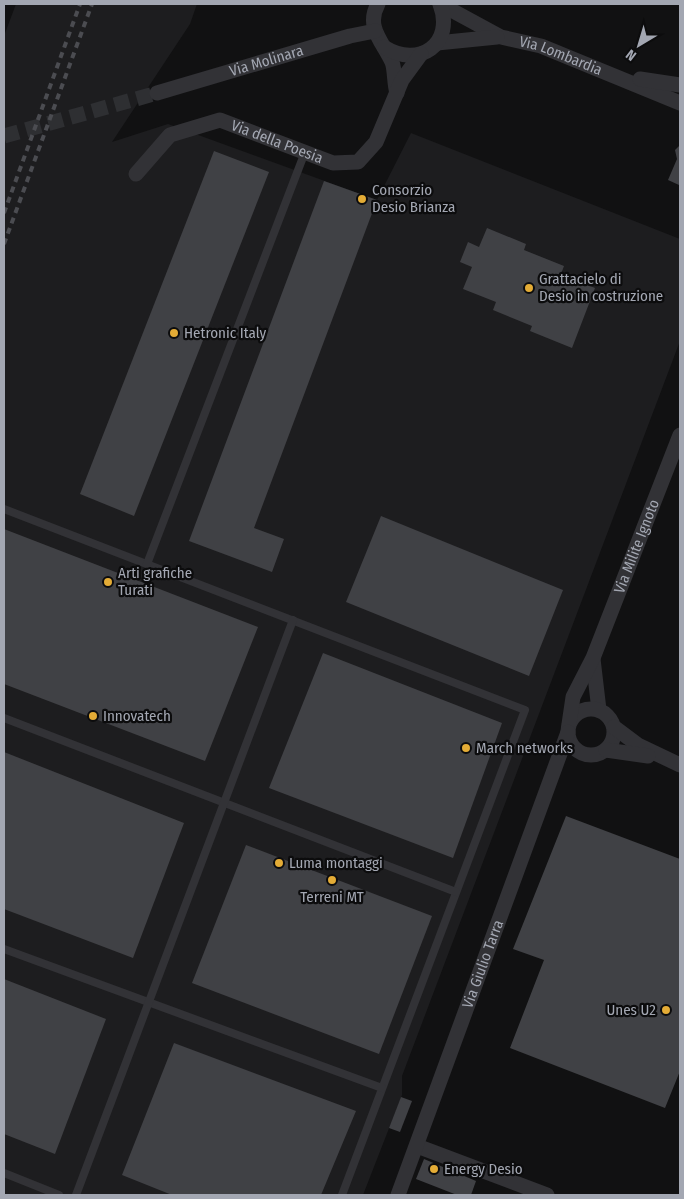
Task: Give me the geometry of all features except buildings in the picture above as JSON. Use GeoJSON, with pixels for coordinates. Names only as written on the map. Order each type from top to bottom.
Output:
{"type":"FeatureCollection","features":[{"type":"Feature","properties":{"kind":"street"},"geometry":{"type":"LineString","coordinates":[[378,4],[373,20],[375,31],[393,64],[393,79],[397,94]]}},
{"type":"Feature","properties":{"kind":"street","name":"Via Lombardia"},"geometry":{"type":"LineString","coordinates":[[440,4],[444,24],[437,43],[501,37]]}},
{"type":"Feature","properties":{"kind":"street","name":"Via Lombardia"},"geometry":{"type":"LineString","coordinates":[[440,4],[501,37],[541,46],[621,77],[680,103]]}},
{"type":"Feature","properties":{"kind":"street","name":"Via Molinara"},"geometry":{"type":"LineString","coordinates":[[157,93],[350,36],[375,31]]}},
{"type":"Feature","properties":{"kind":"street"},"geometry":{"type":"LineString","coordinates":[[384,47],[402,56],[422,54],[437,43]]}},
{"type":"Feature","properties":{"kind":"street","name":"Via della Poesia"},"geometry":{"type":"LineString","coordinates":[[136,174],[170,134],[220,120],[333,163],[358,162],[376,142],[402,80],[422,54]]}},
{"type":"Feature","properties":{"kind":"street","name":"Via Lombardia"},"geometry":{"type":"LineString","coordinates":[[621,77],[680,85]]}},
{"type":"Feature","properties":{"kind":"street","name":"Via Milite Ignoto"},"geometry":{"type":"LineString","coordinates":[[568,728],[573,696],[593,658],[680,435]]}},
{"type":"Feature","properties":{"kind":"street","name":"Via Milite Ignoto"},"geometry":{"type":"LineString","coordinates":[[593,658],[599,710]]}},
{"type":"Feature","properties":{"kind":"street"},"geometry":{"type":"LineString","coordinates":[[585,709],[599,710],[612,720],[614,727],[613,740],[606,750],[594,755],[579,752],[569,739],[568,728],[573,717],[585,709]]}},
{"type":"Feature","properties":{"kind":"street"},"geometry":{"type":"LineString","coordinates":[[614,727],[626,738],[673,762]]}},
{"type":"Feature","properties":{"kind":"street","name":"Via Giulio Tarra"},"geometry":{"type":"LineString","coordinates":[[398,1195],[568,728]]}},
{"type":"Feature","properties":{"kind":"street"},"geometry":{"type":"LineString","coordinates":[[606,750],[673,762]]}},
{"type":"Feature","properties":{"kind":"street"},"geometry":{"type":"LineString","coordinates":[[417,1146],[547,1195]]}},
{"type":"Feature","properties":{"kind":"lane"},"geometry":{"type":"LineString","coordinates":[[147,564],[305,152]]}},
{"type":"Feature","properties":{"kind":"lane"},"geometry":{"type":"LineString","coordinates":[[4,509],[525,710],[342,1195]]}},
{"type":"Feature","properties":{"kind":"lane"},"geometry":{"type":"LineString","coordinates":[[76,1195],[293,620]]}},
{"type":"Feature","properties":{"kind":"lane"},"geometry":{"type":"LineString","coordinates":[[4,718],[456,892]]}},
{"type":"Feature","properties":{"kind":"lane"},"geometry":{"type":"LineString","coordinates":[[4,949],[382,1088]]}},
{"type":"Feature","properties":{"kind":"lane"},"geometry":{"type":"LineString","coordinates":[[4,1173],[59,1195]]}},
{"type":"Feature","properties":{"kind":"shaded area"},"geometry":{"type":"Polygon","coordinates":[[[16,4],[197,4],[190,24],[112,142],[168,124],[377,200],[411,133],[680,239],[680,341],[402,1076],[402,1095],[363,1195],[4,1195],[4,36],[16,4]]]}},
{"type":"Feature","properties":{"kind":"tunnel"},"geometry":{"type":"LineString","coordinates":[[4,136],[157,93]]}},
{"type":"Feature","properties":{"kind":"railway"},"geometry":{"type":"LineString","coordinates":[[4,213],[80,4]]}},
{"type":"Feature","properties":{"kind":"railway"},"geometry":{"type":"LineString","coordinates":[[4,244],[92,4]]}},
{"type":"Feature","properties":{"kind":"place","name":"Consorzio Desio Brianza"},"geometry":{"type":"Point","coordinates":[362,199]}},
{"type":"Feature","properties":{"kind":"place","name":"Grattacielo di Desio in costruzione"},"geometry":{"type":"Point","coordinates":[529,288]}},
{"type":"Feature","properties":{"kind":"place","name":"Hetronic Italy"},"geometry":{"type":"Point","coordinates":[174,333]}},
{"type":"Feature","properties":{"kind":"place","name":"Arti grafiche Turati"},"geometry":{"type":"Point","coordinates":[108,582]}},
{"type":"Feature","properties":{"kind":"place","name":"Innovatech"},"geometry":{"type":"Point","coordinates":[93,716]}},
{"type":"Feature","properties":{"kind":"place","name":"March networks"},"geometry":{"type":"Point","coordinates":[466,748]}},
{"type":"Feature","properties":{"kind":"place","name":"Luma montaggi"},"geometry":{"type":"Point","coordinates":[279,863]}},
{"type":"Feature","properties":{"kind":"place","name":"Terreni MT"},"geometry":{"type":"Point","coordinates":[332,880]}},
{"type":"Feature","properties":{"kind":"place","name":"Unes U2"},"geometry":{"type":"Point","coordinates":[666,1010]}},
{"type":"Feature","properties":{"kind":"place","name":"Energy Desio"},"geometry":{"type":"Point","coordinates":[434,1169]}}]}
